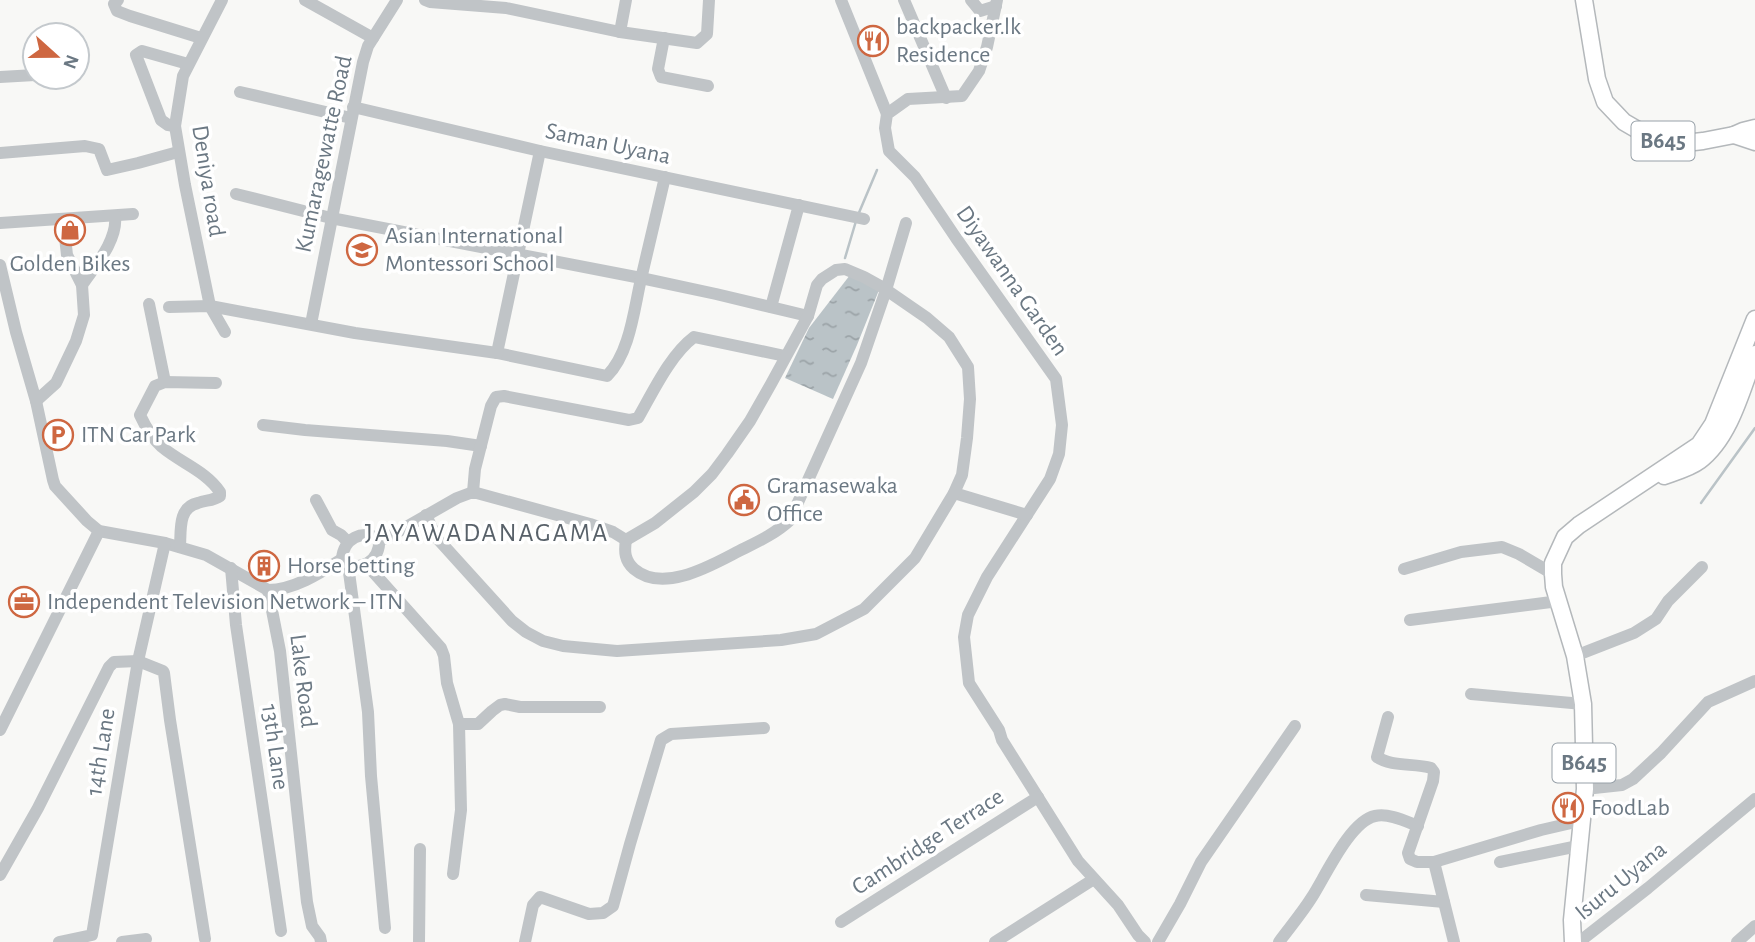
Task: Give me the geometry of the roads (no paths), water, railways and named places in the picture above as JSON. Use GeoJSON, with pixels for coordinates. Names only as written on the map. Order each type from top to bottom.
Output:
{"type":"FeatureCollection","features":[{"type":"Feature","properties":{"kind":"main road","name":"B645"},"geometry":{"type":"LineString","coordinates":[[1584,0],[1597,79],[1605,103],[1624,122],[1655,140],[1685,143],[1734,135],[1755,128]]}},
{"type":"Feature","properties":{"kind":"main road","name":"B645"},"geometry":{"type":"LineString","coordinates":[[1734,135],[1755,142]]}},
{"type":"Feature","properties":{"kind":"main road","name":"B645"},"geometry":{"type":"LineString","coordinates":[[1573,942],[1572,920],[1585,789],[1583,704],[1575,656],[1554,587],[1553,563],[1565,537],[1699,445],[1713,424],[1755,319]]}},
{"type":"Feature","properties":{"kind":"main road","name":"B645"},"geometry":{"type":"LineString","coordinates":[[1636,488],[1698,462],[1717,444],[1733,412],[1755,354]]}},
{"type":"Feature","properties":{"kind":"street"},"geometry":{"type":"LineString","coordinates":[[118,0],[114,4],[117,10],[130,16],[201,38]]}},
{"type":"Feature","properties":{"kind":"street","name":"Deniya road"},"geometry":{"type":"LineString","coordinates":[[222,0],[183,76],[175,126],[210,306],[225,332]]}},
{"type":"Feature","properties":{"kind":"street"},"geometry":{"type":"LineString","coordinates":[[305,0],[373,38]]}},
{"type":"Feature","properties":{"kind":"street","name":"Kumaragewatte Road"},"geometry":{"type":"LineString","coordinates":[[311,324],[363,62],[368,46],[397,0]]}},
{"type":"Feature","properties":{"kind":"street"},"geometry":{"type":"LineString","coordinates":[[425,0],[506,8],[620,32],[697,43],[707,34],[709,0]]}},
{"type":"Feature","properties":{"kind":"street"},"geometry":{"type":"LineString","coordinates":[[620,32],[626,0]]}},
{"type":"Feature","properties":{"kind":"street","name":"Diyawanna Garden"},"geometry":{"type":"LineString","coordinates":[[841,0],[887,114],[885,128],[889,151],[915,177],[1056,379],[1062,425],[1059,454],[1050,479],[987,577],[968,615],[964,637],[969,683],[1078,861],[1118,905],[1145,942]]}},
{"type":"Feature","properties":{"kind":"street"},"geometry":{"type":"LineString","coordinates":[[904,0],[946,98]]}},
{"type":"Feature","properties":{"kind":"street"},"geometry":{"type":"LineString","coordinates":[[971,0],[980,11],[996,3]]}},
{"type":"Feature","properties":{"kind":"street"},"geometry":{"type":"LineString","coordinates":[[887,114],[908,99],[962,96],[979,71],[996,3]]}},
{"type":"Feature","properties":{"kind":"street"},"geometry":{"type":"LineString","coordinates":[[664,38],[658,69],[662,77],[708,86]]}},
{"type":"Feature","properties":{"kind":"street"},"geometry":{"type":"LineString","coordinates":[[175,126],[161,120],[136,55],[142,51],[188,64]]}},
{"type":"Feature","properties":{"kind":"street"},"geometry":{"type":"LineString","coordinates":[[0,77],[21,76]]}},
{"type":"Feature","properties":{"kind":"street","name":"Saman Uyana"},"geometry":{"type":"LineString","coordinates":[[240,92],[860,218]]}},
{"type":"Feature","properties":{"kind":"street"},"geometry":{"type":"LineString","coordinates":[[0,153],[85,146],[99,149],[107,170],[178,152]]}},
{"type":"Feature","properties":{"kind":"street"},"geometry":{"type":"LineString","coordinates":[[496,354],[540,151]]}},
{"type":"Feature","properties":{"kind":"street"},"geometry":{"type":"LineString","coordinates":[[169,307],[210,306],[496,354],[607,376],[621,356],[630,326],[666,177]]}},
{"type":"Feature","properties":{"kind":"street"},"geometry":{"type":"LineString","coordinates":[[236,194],[331,218],[641,278],[808,316]]}},
{"type":"Feature","properties":{"kind":"street"},"geometry":{"type":"LineString","coordinates":[[771,307],[799,205]]}},
{"type":"Feature","properties":{"kind":"street"},"geometry":{"type":"LineString","coordinates":[[0,223],[133,214]]}},
{"type":"Feature","properties":{"kind":"street"},"geometry":{"type":"LineString","coordinates":[[82,285],[114,236],[115,216]]}},
{"type":"Feature","properties":{"kind":"street"},"geometry":{"type":"LineString","coordinates":[[36,401],[56,383],[76,341],[84,315],[82,285],[67,255],[63,219]]}},
{"type":"Feature","properties":{"kind":"street"},"geometry":{"type":"LineString","coordinates":[[426,515],[436,537],[512,621],[543,641],[563,646],[617,651],[780,640],[816,634],[864,609],[915,558],[954,493],[962,475],[970,399],[968,367],[949,337],[886,290],[845,268],[836,270],[817,285],[808,316],[771,384],[750,421],[712,474],[675,508],[626,540],[624,551],[629,564],[638,573],[658,579],[677,578],[699,572],[777,531],[790,520],[860,363],[886,290],[906,223]]}},
{"type":"Feature","properties":{"kind":"street"},"geometry":{"type":"LineString","coordinates":[[0,265],[4,291],[36,401],[55,486],[99,531],[165,543],[206,555],[268,590],[295,585],[345,562],[356,567],[366,564],[379,551],[379,540]]}},
{"type":"Feature","properties":{"kind":"street"},"geometry":{"type":"LineString","coordinates":[[149,304],[165,382]]}},
{"type":"Feature","properties":{"kind":"street"},"geometry":{"type":"LineString","coordinates":[[473,492],[475,469],[491,406],[496,397],[505,396],[629,420],[638,418],[673,360],[694,337],[785,356]]}},
{"type":"Feature","properties":{"kind":"street"},"geometry":{"type":"LineString","coordinates":[[180,547],[182,517],[186,509],[194,503],[214,500],[220,496],[220,492],[212,480],[162,447],[139,415],[155,386],[165,382],[216,383]]}},
{"type":"Feature","properties":{"kind":"street"},"geometry":{"type":"LineString","coordinates":[[263,425],[481,446]]}},
{"type":"Feature","properties":{"kind":"street"},"geometry":{"type":"LineString","coordinates":[[379,540],[462,495],[473,492],[590,524],[626,540]]}},
{"type":"Feature","properties":{"kind":"street"},"geometry":{"type":"LineString","coordinates":[[954,493],[1027,515]]}},
{"type":"Feature","properties":{"kind":"street"},"geometry":{"type":"LineString","coordinates":[[316,500],[332,530],[348,542]]}},
{"type":"Feature","properties":{"kind":"street"},"geometry":{"type":"LineString","coordinates":[[0,730],[4,713],[99,531]]}},
{"type":"Feature","properties":{"kind":"street"},"geometry":{"type":"LineString","coordinates":[[379,540],[374,536],[360,535],[348,542],[342,552],[368,712],[385,928]]}},
{"type":"Feature","properties":{"kind":"street","name":"14th Lane"},"geometry":{"type":"LineString","coordinates":[[59,942],[96,938],[138,661],[165,543]]}},
{"type":"Feature","properties":{"kind":"street"},"geometry":{"type":"LineString","coordinates":[[1404,569],[1461,552],[1502,547],[1553,574]]}},
{"type":"Feature","properties":{"kind":"street"},"geometry":{"type":"LineString","coordinates":[[366,564],[441,648],[444,656],[447,683],[459,724],[461,810],[453,874]]}},
{"type":"Feature","properties":{"kind":"street"},"geometry":{"type":"LineString","coordinates":[[1575,656],[1634,633],[1656,619],[1668,601],[1702,567]]}},
{"type":"Feature","properties":{"kind":"street","name":"13th Lane"},"geometry":{"type":"LineString","coordinates":[[231,568],[236,625],[281,931]]}},
{"type":"Feature","properties":{"kind":"street","name":"Lake Road"},"geometry":{"type":"LineString","coordinates":[[268,590],[280,651],[307,902],[312,926],[321,942]]}},
{"type":"Feature","properties":{"kind":"street"},"geometry":{"type":"LineString","coordinates":[[1410,620],[1559,601]]}},
{"type":"Feature","properties":{"kind":"street"},"geometry":{"type":"LineString","coordinates":[[0,875],[38,808],[109,667],[114,662],[138,661],[164,673],[205,939]]}},
{"type":"Feature","properties":{"kind":"street"},"geometry":{"type":"LineString","coordinates":[[1585,789],[1622,785],[1633,779],[1708,702],[1755,681]]}},
{"type":"Feature","properties":{"kind":"street"},"geometry":{"type":"LineString","coordinates":[[1471,694],[1583,704]]}},
{"type":"Feature","properties":{"kind":"street"},"geometry":{"type":"LineString","coordinates":[[459,724],[478,724],[500,705],[505,704],[520,707],[600,707]]}},
{"type":"Feature","properties":{"kind":"street"},"geometry":{"type":"LineString","coordinates":[[1388,717],[1377,757],[1387,762],[1424,766],[1434,772],[1408,853],[1410,859],[1417,862],[1434,862],[1580,821]]}},
{"type":"Feature","properties":{"kind":"street"},"geometry":{"type":"LineString","coordinates":[[1158,942],[1201,862],[1295,726]]}},
{"type":"Feature","properties":{"kind":"street"},"geometry":{"type":"LineString","coordinates":[[525,942],[533,905],[540,897],[589,914],[603,912],[613,906],[661,740],[671,734],[764,728]]}},
{"type":"Feature","properties":{"kind":"street","name":"Cambridge Terrace"},"geometry":{"type":"LineString","coordinates":[[841,922],[1038,797]]}},
{"type":"Feature","properties":{"kind":"street","name":"Isuru Uyana"},"geometry":{"type":"LineString","coordinates":[[1578,942],[1755,799]]}},
{"type":"Feature","properties":{"kind":"street"},"geometry":{"type":"LineString","coordinates":[[1279,942],[1312,897],[1339,849],[1360,825],[1374,816],[1392,817],[1418,825]]}},
{"type":"Feature","properties":{"kind":"street"},"geometry":{"type":"LineString","coordinates":[[1500,862],[1578,846]]}},
{"type":"Feature","properties":{"kind":"street"},"geometry":{"type":"LineString","coordinates":[[419,942],[420,849]]}},
{"type":"Feature","properties":{"kind":"street"},"geometry":{"type":"LineString","coordinates":[[1434,862],[1454,942]]}},
{"type":"Feature","properties":{"kind":"street"},"geometry":{"type":"LineString","coordinates":[[995,942],[1094,878]]}},
{"type":"Feature","properties":{"kind":"street"},"geometry":{"type":"LineString","coordinates":[[1366,895],[1444,902]]}},
{"type":"Feature","properties":{"kind":"street"},"geometry":{"type":"LineString","coordinates":[[1737,942],[1755,926]]}},
{"type":"Feature","properties":{"kind":"street"},"geometry":{"type":"LineString","coordinates":[[122,942],[146,939]]}},
{"type":"Feature","properties":{"kind":"water"},"geometry":{"type":"Polygon","coordinates":[[[850,275],[879,290],[833,399],[785,378],[809,328],[850,275]]]}},
{"type":"Feature","properties":{"kind":"waterway"},"geometry":{"type":"LineString","coordinates":[[858,215],[877,170]]}},
{"type":"Feature","properties":{"kind":"waterway"},"geometry":{"type":"LineString","coordinates":[[845,258],[856,221]]}},
{"type":"Feature","properties":{"kind":"waterway"},"geometry":{"type":"LineString","coordinates":[[1701,503],[1755,428]]}},
{"type":"Feature","properties":{"kind":"place","name":"backpacker.lk Residence"},"geometry":{"type":"Point","coordinates":[873,41]}},
{"type":"Feature","properties":{"kind":"place","name":"Golden Bikes"},"geometry":{"type":"Point","coordinates":[70,230]}},
{"type":"Feature","properties":{"kind":"place","name":"Asian International Montessori School"},"geometry":{"type":"Point","coordinates":[362,250]}},
{"type":"Feature","properties":{"kind":"place","name":"ITN Car Park"},"geometry":{"type":"Point","coordinates":[58,435]}},
{"type":"Feature","properties":{"kind":"place","name":"Gramasewaka Office"},"geometry":{"type":"Point","coordinates":[744,500]}},
{"type":"Feature","properties":{"kind":"place","name":"Horse betting"},"geometry":{"type":"Point","coordinates":[264,566]}},
{"type":"Feature","properties":{"kind":"place","name":"Independent Television Network – ITN"},"geometry":{"type":"Point","coordinates":[24,602]}},
{"type":"Feature","properties":{"kind":"place","name":"FoodLab"},"geometry":{"type":"Point","coordinates":[1568,808]}},
{"type":"Feature","properties":{"kind":"district","name":"JAYAWADANAGAMA"},"geometry":{"type":"Point","coordinates":[487,533]}}]}
